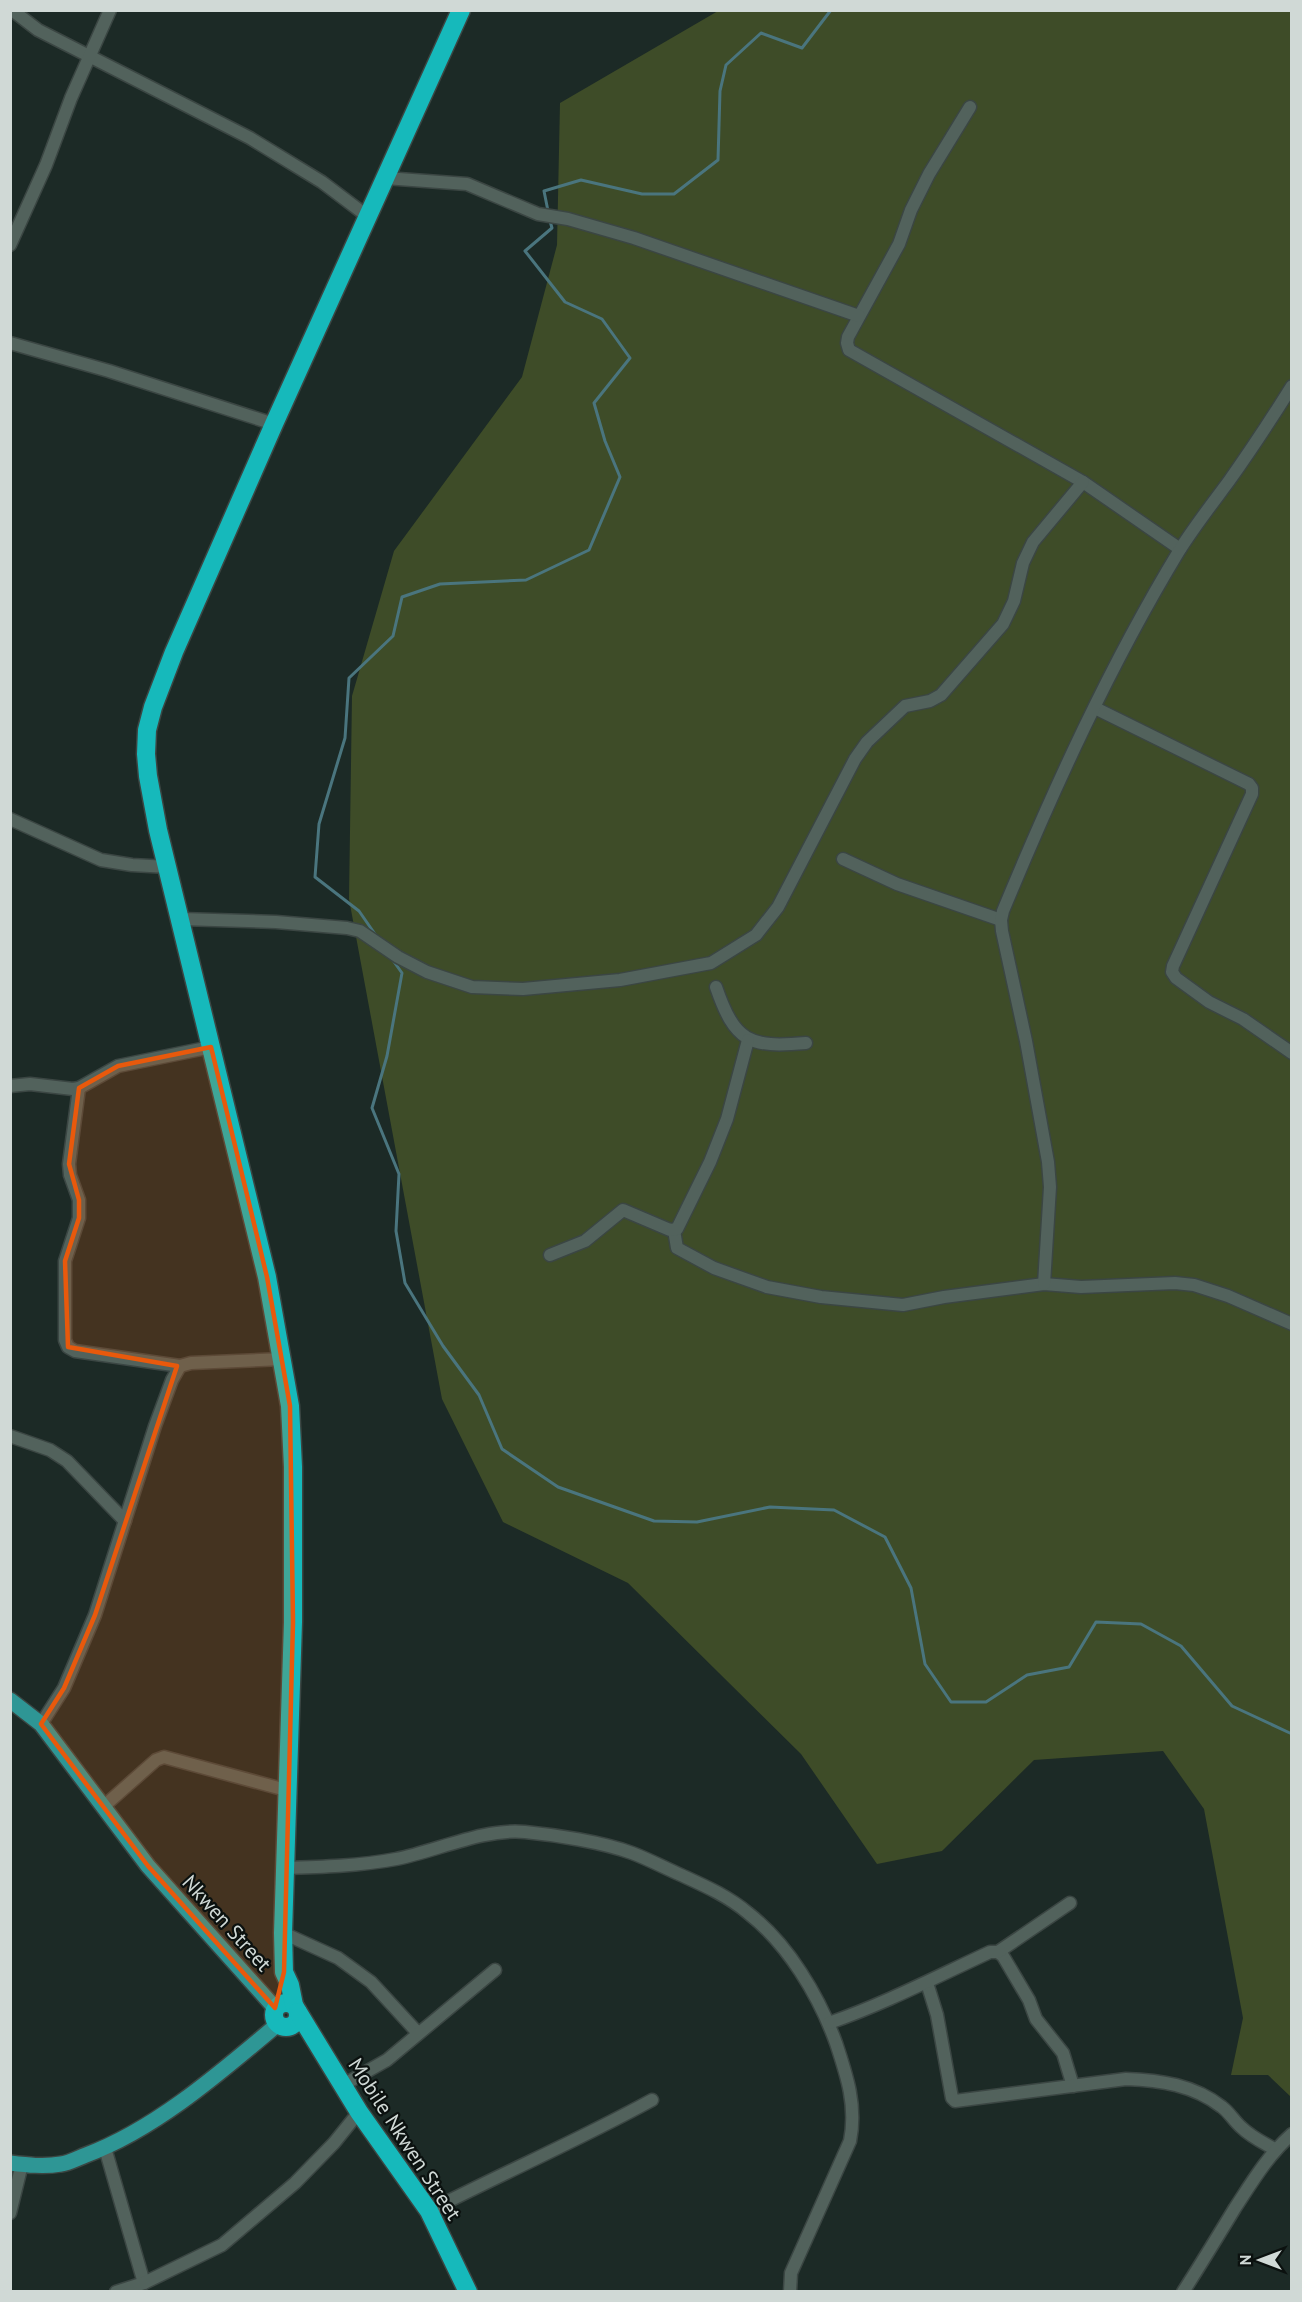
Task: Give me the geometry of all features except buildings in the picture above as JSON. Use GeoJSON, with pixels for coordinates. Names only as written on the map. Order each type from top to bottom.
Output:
{"type":"FeatureCollection","features":[{"type":"Feature","properties":{"kind":"highway"},"geometry":{"type":"LineString","coordinates":[[285,2013],[280,1983],[284,1972],[283,1868],[293,1622],[294,1500],[290,1406],[267,1277],[158,830],[148,776],[147,730],[153,707],[174,652],[461,10]]}},
{"type":"Feature","properties":{"kind":"highway","name":"Mobile Nkwen Street"},"geometry":{"type":"LineString","coordinates":[[285,2013],[326,2057],[359,2112],[429,2211],[468,2292]]}},
{"type":"Feature","properties":{"kind":"main road","name":"Nkwen Street"},"geometry":{"type":"LineString","coordinates":[[10,1700],[41,1724],[148,1866],[285,2013]]}},
{"type":"Feature","properties":{"kind":"main road"},"geometry":{"type":"LineString","coordinates":[[16,2172],[62,2164],[105,2148],[163,2114],[237,2059],[285,2013]]}},
{"type":"Feature","properties":{"kind":"street"},"geometry":{"type":"LineString","coordinates":[[12,10],[38,30],[250,138],[322,182],[367,216]]}},
{"type":"Feature","properties":{"kind":"street"},"geometry":{"type":"LineString","coordinates":[[10,245],[110,10]]}},
{"type":"Feature","properties":{"kind":"street"},"geometry":{"type":"LineString","coordinates":[[970,106],[929,174],[911,210],[899,244],[847,343],[849,350],[1083,482],[1180,549]]}},
{"type":"Feature","properties":{"kind":"street"},"geometry":{"type":"LineString","coordinates":[[385,178],[467,184],[538,214],[568,219],[634,238],[860,316]]}},
{"type":"Feature","properties":{"kind":"street"},"geometry":{"type":"LineString","coordinates":[[10,343],[110,371],[274,424]]}},
{"type":"Feature","properties":{"kind":"street"},"geometry":{"type":"LineString","coordinates":[[1044,1284],[1050,1187],[1048,1162],[1026,1041],[1000,920],[1034,837],[1109,675],[1180,549],[1292,386]]}},
{"type":"Feature","properties":{"kind":"street"},"geometry":{"type":"LineString","coordinates":[[181,919],[276,922],[360,931],[398,957],[427,972],[472,987],[524,989],[620,980],[711,963],[756,935],[778,907],[855,759],[867,742],[905,706],[930,701],[941,696],[1003,624],[1014,601],[1023,563],[1033,542],[1083,482]]}},
{"type":"Feature","properties":{"kind":"street"},"geometry":{"type":"LineString","coordinates":[[1095,708],[1214,766],[1249,784],[1252,788],[1172,972],[1176,978],[1209,1002],[1243,1019],[1292,1053]]}},
{"type":"Feature","properties":{"kind":"street"},"geometry":{"type":"LineString","coordinates":[[10,819],[101,860],[168,867]]}},
{"type":"Feature","properties":{"kind":"street"},"geometry":{"type":"LineString","coordinates":[[843,859],[897,884],[1000,920]]}},
{"type":"Feature","properties":{"kind":"street"},"geometry":{"type":"LineString","coordinates":[[716,987],[726,1016],[748,1040],[779,1045],[806,1043]]}},
{"type":"Feature","properties":{"kind":"street"},"geometry":{"type":"LineString","coordinates":[[674,1230],[677,1229],[710,1162],[727,1119],[748,1040]]}},
{"type":"Feature","properties":{"kind":"street"},"geometry":{"type":"LineString","coordinates":[[10,1086],[30,1084],[80,1088],[118,1066],[211,1047]]}},
{"type":"Feature","properties":{"kind":"street"},"geometry":{"type":"LineString","coordinates":[[80,1088],[69,1164],[70,1176],[79,1200],[79,1218],[65,1261],[65,1340],[68,1347],[75,1351],[180,1366],[191,1363],[283,1359]]}},
{"type":"Feature","properties":{"kind":"street"},"geometry":{"type":"LineString","coordinates":[[550,1255],[585,1241],[623,1210],[674,1230]]}},
{"type":"Feature","properties":{"kind":"street"},"geometry":{"type":"LineString","coordinates":[[674,1230],[677,1248],[714,1268],[766,1287],[821,1297],[903,1305],[944,1297],[1044,1284],[1082,1287],[1175,1283],[1194,1285],[1228,1296],[1292,1324]]}},
{"type":"Feature","properties":{"kind":"street"},"geometry":{"type":"LineString","coordinates":[[41,1724],[64,1688],[95,1615],[159,1416],[172,1380],[180,1366]]}},
{"type":"Feature","properties":{"kind":"street"},"geometry":{"type":"LineString","coordinates":[[10,1436],[50,1450],[67,1461],[125,1521]]}},
{"type":"Feature","properties":{"kind":"street"},"geometry":{"type":"LineString","coordinates":[[103,1807],[156,1760],[164,1757],[286,1790]]}},
{"type":"Feature","properties":{"kind":"street"},"geometry":{"type":"LineString","coordinates":[[283,1868],[331,1867],[396,1859],[490,1834],[524,1832],[582,1841],[631,1852],[724,1895],[749,1913],[775,1939],[800,1972],[829,2023],[848,2078],[853,2104],[854,2124],[850,2141],[791,2273],[790,2292]]}},
{"type":"Feature","properties":{"kind":"street"},"geometry":{"type":"LineString","coordinates":[[829,2023],[927,1983],[990,1952],[998,1952],[1070,1903]]}},
{"type":"Feature","properties":{"kind":"street"},"geometry":{"type":"LineString","coordinates":[[283,1933],[338,1958],[371,1983],[418,2033]]}},
{"type":"Feature","properties":{"kind":"street"},"geometry":{"type":"LineString","coordinates":[[998,1952],[1003,1956],[1024,1991],[1036,2019],[1064,2053],[1073,2086]]}},
{"type":"Feature","properties":{"kind":"street"},"geometry":{"type":"LineString","coordinates":[[343,2085],[387,2060],[495,1970]]}},
{"type":"Feature","properties":{"kind":"street"},"geometry":{"type":"LineString","coordinates":[[927,1983],[937,2014],[952,2098],[955,2101],[1126,2079],[1144,2080],[1188,2087],[1204,2095],[1224,2108],[1248,2133],[1276,2150]]}},
{"type":"Feature","properties":{"kind":"street"},"geometry":{"type":"LineString","coordinates":[[429,2211],[597,2130],[652,2100]]}},
{"type":"Feature","properties":{"kind":"street"},"geometry":{"type":"LineString","coordinates":[[116,2292],[144,2283],[222,2245],[295,2183],[334,2143],[359,2112]]}},
{"type":"Feature","properties":{"kind":"street"},"geometry":{"type":"LineString","coordinates":[[1183,2292],[1216,2235],[1276,2150],[1292,2134]]}},
{"type":"Feature","properties":{"kind":"street"},"geometry":{"type":"LineString","coordinates":[[105,2148],[144,2283]]}},
{"type":"Feature","properties":{"kind":"street"},"geometry":{"type":"LineString","coordinates":[[10,2214],[16,2172]]}},
{"type":"Feature","properties":{"kind":"highlighted area"},"geometry":{"type":"Polygon","coordinates":[[[211,1047],[267,1277],[290,1406],[293,1622],[284,1972],[275,2008],[148,1866],[41,1724],[64,1688],[95,1615],[177,1366],[68,1347],[65,1261],[79,1218],[79,1200],[69,1164],[79,1088],[118,1066],[211,1047]]]}},
{"type":"Feature","properties":{"kind":"green space"},"geometry":{"type":"Polygon","coordinates":[[[718,11],[1291,11],[1291,2097],[1268,2075],[1231,2075],[1243,2018],[1204,1809],[1163,1751],[1034,1760],[942,1851],[877,1864],[801,1754],[628,1583],[503,1522],[442,1399],[349,899],[352,696],[394,551],[522,377],[557,245],[560,103],[718,11]]]}},
{"type":"Feature","properties":{"kind":"waterway"},"geometry":{"type":"LineString","coordinates":[[548,211],[544,191],[581,180],[642,194],[674,194],[718,160],[720,91],[726,65],[761,33],[802,48],[831,10]]}},
{"type":"Feature","properties":{"kind":"waterway"},"geometry":{"type":"LineString","coordinates":[[377,937],[359,911],[315,877],[319,824],[345,738],[349,678],[393,636],[402,597],[440,584],[526,580],[589,550],[620,477],[605,441],[594,403],[630,358],[602,319],[565,302],[525,251],[552,228],[550,221]]}},
{"type":"Feature","properties":{"kind":"waterway"},"geometry":{"type":"LineString","coordinates":[[392,959],[402,973],[387,1056],[372,1108],[399,1174],[396,1231],[405,1283],[443,1346],[479,1395],[502,1449],[558,1487],[654,1521],[697,1522],[770,1507],[834,1510],[885,1537],[911,1588],[925,1664],[951,1702],[986,1702],[1027,1675],[1069,1667],[1096,1622],[1141,1624],[1181,1646],[1232,1706],[1292,1734]]}}]}
